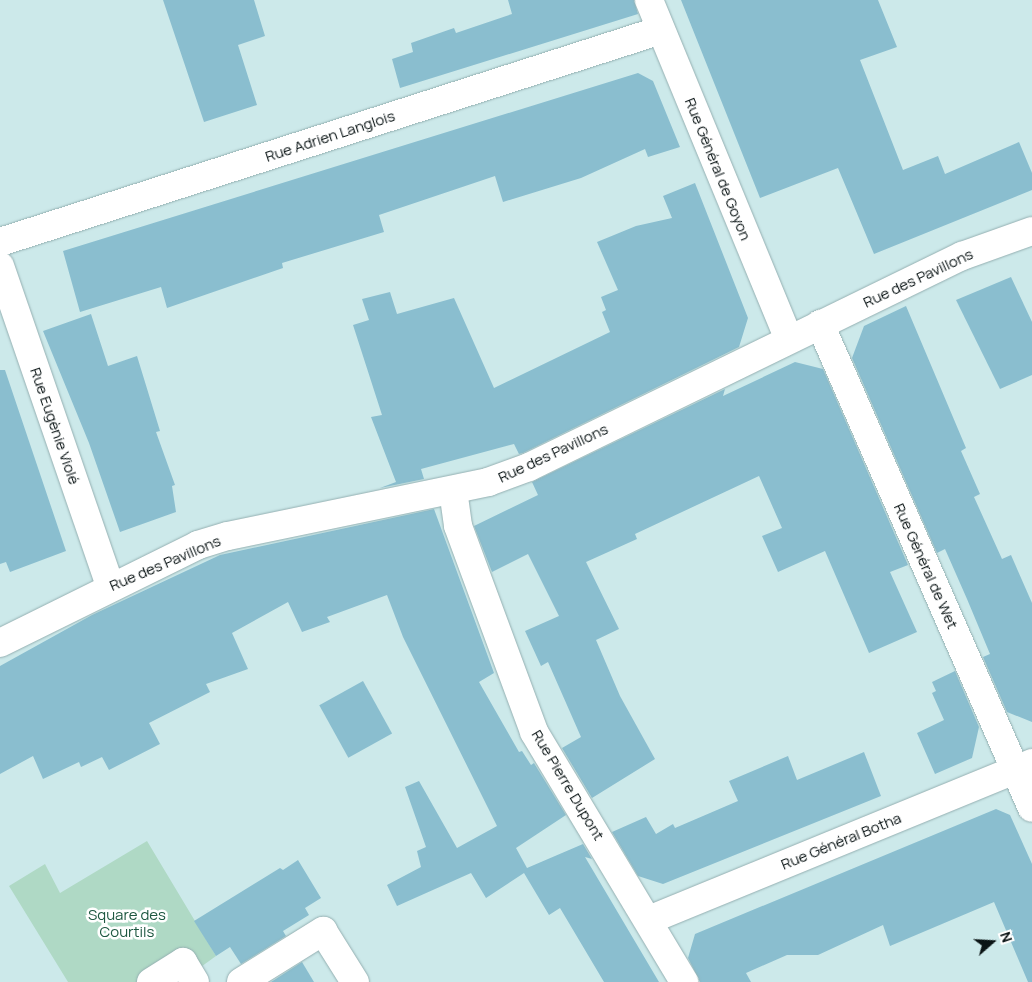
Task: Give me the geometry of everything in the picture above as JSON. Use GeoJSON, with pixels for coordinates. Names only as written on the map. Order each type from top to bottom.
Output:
{"type":"FeatureCollection","features":[{"type":"Feature","properties":{"kind":"street","name":"Rue Général de Goyon"},"geometry":{"type":"LineString","coordinates":[[649,0],[788,338]]}},
{"type":"Feature","properties":{"kind":"street","name":"Rue Adrien Langlois"},"geometry":{"type":"LineString","coordinates":[[0,242],[661,30]]}},
{"type":"Feature","properties":{"kind":"street","name":"Rue des Pavillons"},"geometry":{"type":"LineString","coordinates":[[0,642],[110,586],[198,546],[228,536],[488,482],[529,467],[788,338],[962,256],[1032,231]]}},
{"type":"Feature","properties":{"kind":"street","name":"Rue Eugènie Violé"},"geometry":{"type":"LineString","coordinates":[[0,266],[110,586]]}},
{"type":"Feature","properties":{"kind":"street","name":"Rue Général de Wet"},"geometry":{"type":"LineString","coordinates":[[820,324],[1024,766],[1032,808]]}},
{"type":"Feature","properties":{"kind":"street","name":"Rue Pierre Dupont"},"geometry":{"type":"LineString","coordinates":[[453,490],[458,526],[534,732],[650,920],[684,982]]}},
{"type":"Feature","properties":{"kind":"street","name":"Rue Général Botha"},"geometry":{"type":"LineString","coordinates":[[650,920],[1024,766]]}},
{"type":"Feature","properties":{"kind":"street"},"geometry":{"type":"LineString","coordinates":[[241,982],[324,931],[355,982]]}},
{"type":"Feature","properties":{"kind":"street"},"geometry":{"type":"LineString","coordinates":[[151,982],[183,962],[195,982]]}},
{"type":"Feature","properties":{"kind":"green space","name":"Square des Courtils"},"geometry":{"type":"Polygon","coordinates":[[[147,841],[216,956],[180,982],[68,982],[9,886],[45,864],[60,893],[147,841]]]}},
{"type":"Feature","properties":{"kind":"building"},"geometry":{"type":"Polygon","coordinates":[[[163,0],[254,0],[265,36],[238,45],[257,105],[204,122],[163,0]]]}},
{"type":"Feature","properties":{"kind":"building"},"geometry":{"type":"Polygon","coordinates":[[[508,0],[634,0],[638,14],[400,88],[392,59],[413,52],[411,43],[454,28],[456,33],[512,14],[508,0]]]}},
{"type":"Feature","properties":{"kind":"building"},"geometry":{"type":"Polygon","coordinates":[[[681,0],[878,0],[897,47],[860,60],[903,170],[938,156],[945,174],[1019,142],[1032,173],[1032,190],[874,254],[838,168],[760,198],[681,0]]]}},
{"type":"Feature","properties":{"kind":"building"},"geometry":{"type":"Polygon","coordinates":[[[638,73],[653,81],[680,147],[648,157],[645,149],[581,178],[503,202],[495,176],[379,215],[384,232],[282,263],[283,268],[167,308],[161,287],[80,312],[63,251],[638,73]]]}},
{"type":"Feature","properties":{"kind":"building"},"geometry":{"type":"Polygon","coordinates":[[[695,183],[748,318],[739,347],[523,453],[519,454],[514,444],[421,469],[424,479],[380,488],[396,482],[371,417],[382,415],[353,325],[369,320],[362,299],[390,292],[397,314],[454,298],[494,388],[610,332],[602,312],[606,310],[601,297],[618,290],[597,242],[636,226],[672,218],[663,196],[695,183]]]}},
{"type":"Feature","properties":{"kind":"building"},"geometry":{"type":"Polygon","coordinates":[[[1011,277],[1032,322],[1032,375],[1000,389],[956,300],[1011,277]]]}},
{"type":"Feature","properties":{"kind":"building"},"geometry":{"type":"Polygon","coordinates":[[[906,306],[966,448],[961,451],[980,494],[974,497],[1002,559],[1011,555],[1032,603],[1032,722],[1007,712],[983,657],[990,654],[967,599],[945,549],[937,553],[852,358],[864,326],[906,306]]]}},
{"type":"Feature","properties":{"kind":"building"},"geometry":{"type":"Polygon","coordinates":[[[91,314],[108,366],[137,356],[160,431],[156,432],[175,485],[172,486],[176,512],[120,532],[89,443],[43,331],[91,314]]]}},
{"type":"Feature","properties":{"kind":"building"},"geometry":{"type":"Polygon","coordinates":[[[795,362],[823,369],[908,565],[890,572],[917,632],[869,653],[825,551],[778,572],[762,536],[782,528],[759,476],[635,534],[637,539],[586,562],[619,629],[596,640],[620,696],[655,759],[592,798],[562,748],[581,737],[548,662],[541,666],[525,631],[559,616],[528,554],[492,572],[474,526],[538,495],[532,482],[725,389],[723,396],[795,362]]]}},
{"type":"Feature","properties":{"kind":"building"},"geometry":{"type":"Polygon","coordinates":[[[0,370],[5,370],[66,551],[10,572],[6,562],[0,564],[0,370]]]}},
{"type":"Feature","properties":{"kind":"building"},"geometry":{"type":"Polygon","coordinates":[[[434,509],[494,673],[479,682],[519,752],[522,751],[531,765],[534,763],[566,815],[516,848],[527,868],[583,844],[592,859],[585,857],[659,982],[604,982],[560,908],[549,915],[524,873],[486,898],[471,873],[397,906],[387,885],[421,867],[417,851],[426,847],[405,787],[419,781],[457,848],[497,826],[403,637],[387,595],[327,617],[330,622],[302,632],[288,602],[232,633],[248,669],[206,684],[210,692],[149,723],[160,744],[109,770],[102,757],[81,767],[79,762],[43,779],[33,756],[0,774],[0,666],[92,615],[220,555],[434,509]]]}},
{"type":"Feature","properties":{"kind":"building"},"geometry":{"type":"Polygon","coordinates":[[[955,671],[979,727],[972,758],[935,774],[917,733],[944,720],[932,693],[936,691],[932,682],[955,671]]]}},
{"type":"Feature","properties":{"kind":"building"},"geometry":{"type":"Polygon","coordinates":[[[363,681],[392,733],[348,758],[319,705],[363,681]]]}},
{"type":"Feature","properties":{"kind":"building"},"geometry":{"type":"Polygon","coordinates":[[[864,752],[881,796],[663,884],[638,876],[612,832],[646,817],[656,834],[673,824],[675,828],[738,801],[729,781],[788,756],[797,780],[864,752]]]}},
{"type":"Feature","properties":{"kind":"building"},"geometry":{"type":"Polygon","coordinates":[[[996,809],[1010,815],[1032,864],[1032,982],[1028,982],[994,902],[890,946],[883,925],[818,955],[787,955],[746,973],[751,982],[700,982],[688,958],[695,934],[996,809]]]}},
{"type":"Feature","properties":{"kind":"building"},"geometry":{"type":"Polygon","coordinates":[[[298,860],[321,898],[305,908],[309,915],[283,931],[286,936],[241,964],[230,947],[216,956],[194,921],[280,868],[283,870],[298,860]]]}},
{"type":"Feature","properties":{"kind":"building"},"geometry":{"type":"Polygon","coordinates":[[[302,962],[314,982],[271,982],[302,962]]]}}]}
